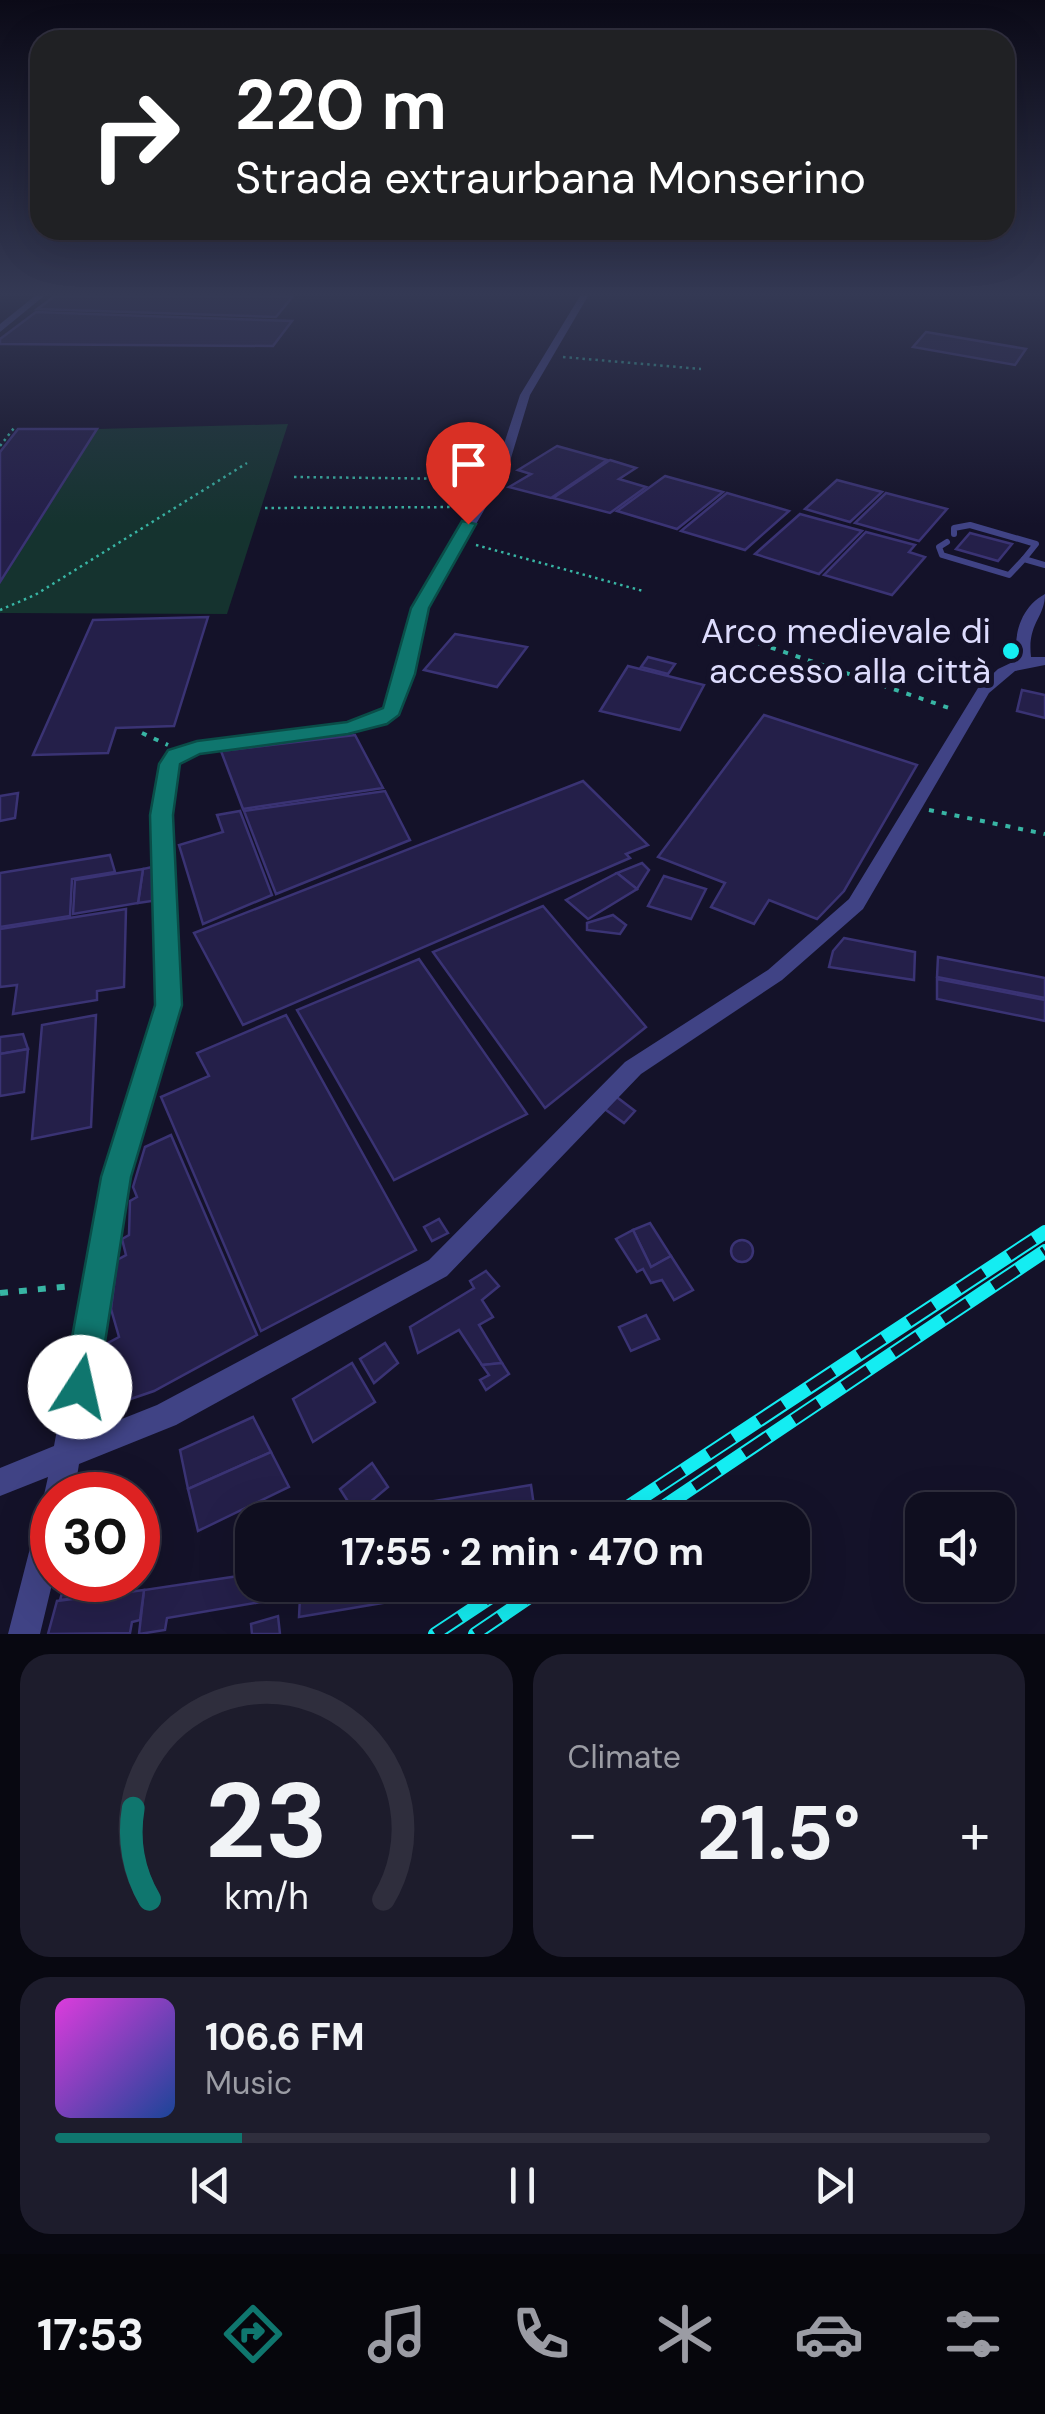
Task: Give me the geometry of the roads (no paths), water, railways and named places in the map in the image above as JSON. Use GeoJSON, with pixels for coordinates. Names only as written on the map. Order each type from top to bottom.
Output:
{"type":"FeatureCollection","features":[{"type":"Feature","properties":{"kind":"street"},"geometry":{"type":"LineString","coordinates":[[65,1472],[116,1177],[168,1005],[161,815],[170,764],[176,755],[197,748],[348,728],[380,720],[392,711],[406,674],[420,608],[501,471],[526,395],[539,372]]}},
{"type":"Feature","properties":{"kind":"street"},"geometry":{"type":"LineString","coordinates":[[0,1482],[166,1415],[438,1268],[633,1068],[775,976],[856,904],[969,715],[1001,670],[1034,661],[1020,636],[1025,620],[1045,598]]}},
{"type":"Feature","properties":{"kind":"street"},"geometry":{"type":"LineString","coordinates":[[24,1634],[32,1602]]}},
{"type":"Feature","properties":{"kind":"lane"},"geometry":{"type":"LineString","coordinates":[[946,542],[939,548],[942,555],[1009,574],[1036,544],[970,525],[954,528],[954,534]]}},
{"type":"Feature","properties":{"kind":"lane"},"geometry":{"type":"LineString","coordinates":[[1024,559],[1045,565]]}},
{"type":"Feature","properties":{"kind":"railway"},"geometry":{"type":"LineString","coordinates":[[635,1502],[1045,1232]]}},
{"type":"Feature","properties":{"kind":"railway"},"geometry":{"type":"LineString","coordinates":[[671,1502],[1045,1251]]}},
{"type":"Feature","properties":{"kind":"railway"},"geometry":{"type":"LineString","coordinates":[[435,1634],[483,1602]]}},
{"type":"Feature","properties":{"kind":"railway"},"geometry":{"type":"LineString","coordinates":[[475,1634],[522,1602]]}},
{"type":"Feature","properties":{"kind":"place","name":"Arco medievale di accesso alla città"},"geometry":{"type":"Point","coordinates":[1011,651]}}]}
